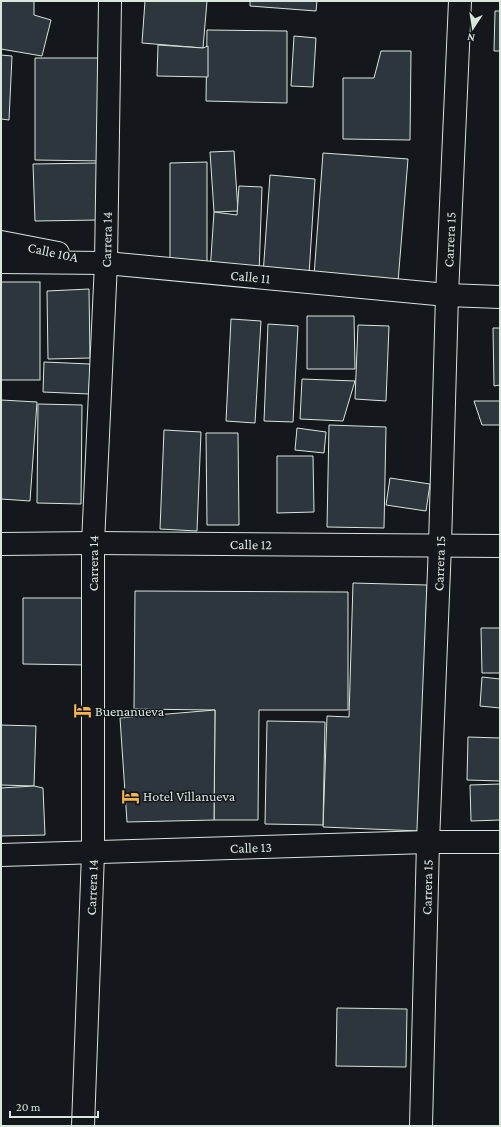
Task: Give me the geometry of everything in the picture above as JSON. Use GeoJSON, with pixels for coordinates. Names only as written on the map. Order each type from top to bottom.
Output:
{"type":"FeatureCollection","features":[{"type":"Feature","properties":{"kind":"street","name":"Carrera 14"},"geometry":{"type":"LineString","coordinates":[[83,1126],[93,853],[93,543],[106,263],[110,1]]}},
{"type":"Feature","properties":{"kind":"street","name":"Carrera 15"},"geometry":{"type":"LineString","coordinates":[[421,1126],[428,842],[440,545],[447,295],[460,1]]}},
{"type":"Feature","properties":{"kind":"street","name":"Calle 10A"},"geometry":{"type":"LineString","coordinates":[[1,242],[106,263]]}},
{"type":"Feature","properties":{"kind":"street","name":"Calle 11"},"geometry":{"type":"LineString","coordinates":[[1,262],[106,263],[447,295],[500,297]]}},
{"type":"Feature","properties":{"kind":"street","name":"Calle 12"},"geometry":{"type":"LineString","coordinates":[[1,544],[93,543],[500,546]]}},
{"type":"Feature","properties":{"kind":"street","name":"Calle 13"},"geometry":{"type":"LineString","coordinates":[[1,855],[428,842],[500,842]]}},
{"type":"Feature","properties":{"kind":"building"},"geometry":{"type":"Polygon","coordinates":[[[1,1],[34,1],[34,15],[51,20],[42,56],[1,49],[1,1]]]}},
{"type":"Feature","properties":{"kind":"building"},"geometry":{"type":"Polygon","coordinates":[[[145,1],[207,1],[203,48],[142,43],[145,1]]]}},
{"type":"Feature","properties":{"kind":"building"},"geometry":{"type":"Polygon","coordinates":[[[250,1],[317,1],[316,11],[250,6],[250,1]]]}},
{"type":"Feature","properties":{"kind":"building"},"geometry":{"type":"Polygon","coordinates":[[[495,11],[500,11],[500,51],[494,51],[495,11]]]}},
{"type":"Feature","properties":{"kind":"building"},"geometry":{"type":"Polygon","coordinates":[[[207,30],[287,31],[287,103],[206,101],[207,30]]]}},
{"type":"Feature","properties":{"kind":"building"},"geometry":{"type":"Polygon","coordinates":[[[294,36],[316,38],[313,87],[291,86],[294,36]]]}},
{"type":"Feature","properties":{"kind":"building"},"geometry":{"type":"Polygon","coordinates":[[[158,45],[203,48],[208,46],[208,77],[157,76],[158,45]]]}},
{"type":"Feature","properties":{"kind":"building"},"geometry":{"type":"Polygon","coordinates":[[[381,51],[411,51],[410,140],[343,139],[343,78],[374,78],[381,51]]]}},
{"type":"Feature","properties":{"kind":"building"},"geometry":{"type":"Polygon","coordinates":[[[1,55],[12,56],[9,120],[1,119],[1,55]]]}},
{"type":"Feature","properties":{"kind":"building"},"geometry":{"type":"Polygon","coordinates":[[[35,58],[105,58],[105,161],[35,160],[35,58]]]}},
{"type":"Feature","properties":{"kind":"building"},"geometry":{"type":"Polygon","coordinates":[[[234,151],[238,211],[214,212],[210,152],[234,151]]]}},
{"type":"Feature","properties":{"kind":"building"},"geometry":{"type":"Polygon","coordinates":[[[323,153],[408,159],[398,282],[314,276],[323,153]]]}},
{"type":"Feature","properties":{"kind":"building"},"geometry":{"type":"Polygon","coordinates":[[[207,162],[207,267],[170,267],[170,163],[207,162]]]}},
{"type":"Feature","properties":{"kind":"building"},"geometry":{"type":"Polygon","coordinates":[[[97,163],[99,220],[35,221],[33,164],[97,163]]]}},
{"type":"Feature","properties":{"kind":"building"},"geometry":{"type":"Polygon","coordinates":[[[270,175],[315,179],[309,275],[263,275],[270,175]]]}},
{"type":"Feature","properties":{"kind":"building"},"geometry":{"type":"Polygon","coordinates":[[[239,186],[262,187],[259,274],[210,272],[214,212],[237,215],[239,186]]]}},
{"type":"Feature","properties":{"kind":"building"},"geometry":{"type":"Polygon","coordinates":[[[1,282],[40,282],[40,380],[1,380],[1,282]]]}},
{"type":"Feature","properties":{"kind":"building"},"geometry":{"type":"Polygon","coordinates":[[[89,289],[90,358],[48,359],[47,291],[89,289]]]}},
{"type":"Feature","properties":{"kind":"building"},"geometry":{"type":"Polygon","coordinates":[[[307,316],[354,316],[355,369],[307,369],[307,316]]]}},
{"type":"Feature","properties":{"kind":"building"},"geometry":{"type":"Polygon","coordinates":[[[231,319],[261,321],[255,423],[226,421],[231,319]]]}},
{"type":"Feature","properties":{"kind":"building"},"geometry":{"type":"Polygon","coordinates":[[[268,324],[298,326],[293,422],[264,421],[268,324]]]}},
{"type":"Feature","properties":{"kind":"building"},"geometry":{"type":"Polygon","coordinates":[[[358,325],[389,326],[386,401],[355,399],[358,325]]]}},
{"type":"Feature","properties":{"kind":"building"},"geometry":{"type":"Polygon","coordinates":[[[493,328],[500,328],[500,385],[494,386],[493,328]]]}},
{"type":"Feature","properties":{"kind":"building"},"geometry":{"type":"Polygon","coordinates":[[[44,362],[90,364],[89,394],[43,392],[44,362]]]}},
{"type":"Feature","properties":{"kind":"building"},"geometry":{"type":"Polygon","coordinates":[[[302,379],[355,381],[343,421],[300,419],[302,379]]]}},
{"type":"Feature","properties":{"kind":"building"},"geometry":{"type":"Polygon","coordinates":[[[1,400],[37,402],[30,501],[1,499],[1,400]]]}},
{"type":"Feature","properties":{"kind":"building"},"geometry":{"type":"Polygon","coordinates":[[[474,401],[500,401],[500,425],[482,425],[474,401]]]}},
{"type":"Feature","properties":{"kind":"building"},"geometry":{"type":"Polygon","coordinates":[[[38,404],[82,405],[81,504],[37,503],[38,404]]]}},
{"type":"Feature","properties":{"kind":"building"},"geometry":{"type":"Polygon","coordinates":[[[329,425],[386,427],[384,528],[327,527],[329,425]]]}},
{"type":"Feature","properties":{"kind":"building"},"geometry":{"type":"Polygon","coordinates":[[[297,428],[326,432],[324,453],[295,450],[297,428]]]}},
{"type":"Feature","properties":{"kind":"building"},"geometry":{"type":"Polygon","coordinates":[[[164,430],[201,432],[197,531],[160,529],[164,430]]]}},
{"type":"Feature","properties":{"kind":"building"},"geometry":{"type":"Polygon","coordinates":[[[206,433],[238,433],[239,525],[207,525],[206,433]]]}},
{"type":"Feature","properties":{"kind":"building"},"geometry":{"type":"Polygon","coordinates":[[[277,456],[313,456],[314,512],[277,513],[277,456]]]}},
{"type":"Feature","properties":{"kind":"building"},"geometry":{"type":"Polygon","coordinates":[[[390,478],[430,484],[426,511],[386,505],[390,478]]]}},
{"type":"Feature","properties":{"kind":"building"},"geometry":{"type":"Polygon","coordinates":[[[353,583],[427,585],[419,831],[323,827],[327,716],[349,717],[353,583]]]}},
{"type":"Feature","properties":{"kind":"building"},"geometry":{"type":"Polygon","coordinates":[[[135,591],[348,592],[348,710],[259,710],[258,820],[214,820],[215,710],[134,709],[135,591]]]}},
{"type":"Feature","properties":{"kind":"building"},"geometry":{"type":"Polygon","coordinates":[[[23,598],[88,598],[89,665],[23,664],[23,598]]]}},
{"type":"Feature","properties":{"kind":"building"},"geometry":{"type":"Polygon","coordinates":[[[481,628],[500,628],[500,673],[482,673],[481,628]]]}},
{"type":"Feature","properties":{"kind":"building"},"geometry":{"type":"Polygon","coordinates":[[[482,677],[500,679],[500,708],[480,706],[482,677]]]}},
{"type":"Feature","properties":{"kind":"building"},"geometry":{"type":"Polygon","coordinates":[[[215,710],[214,820],[127,822],[120,718],[215,710]]]}},
{"type":"Feature","properties":{"kind":"building"},"geometry":{"type":"Polygon","coordinates":[[[267,721],[325,722],[323,825],[265,824],[267,721]]]}},
{"type":"Feature","properties":{"kind":"building"},"geometry":{"type":"Polygon","coordinates":[[[1,725],[36,726],[34,786],[1,785],[1,725]]]}},
{"type":"Feature","properties":{"kind":"building"},"geometry":{"type":"Polygon","coordinates":[[[468,737],[500,738],[500,781],[467,780],[468,737]]]}},
{"type":"Feature","properties":{"kind":"building"},"geometry":{"type":"Polygon","coordinates":[[[500,784],[500,820],[471,821],[470,785],[500,784]]]}},
{"type":"Feature","properties":{"kind":"building"},"geometry":{"type":"Polygon","coordinates":[[[34,786],[43,788],[45,835],[1,836],[1,788],[34,786]]]}},
{"type":"Feature","properties":{"kind":"building"},"geometry":{"type":"Polygon","coordinates":[[[337,1008],[407,1009],[406,1067],[336,1066],[337,1008]]]}},
{"type":"Feature","properties":{"kind":"place","name":"Buenanueva"},"geometry":{"type":"Point","coordinates":[82,711]}},
{"type":"Feature","properties":{"kind":"place","name":"Hotel Villanueva"},"geometry":{"type":"Point","coordinates":[130,796]}}]}
